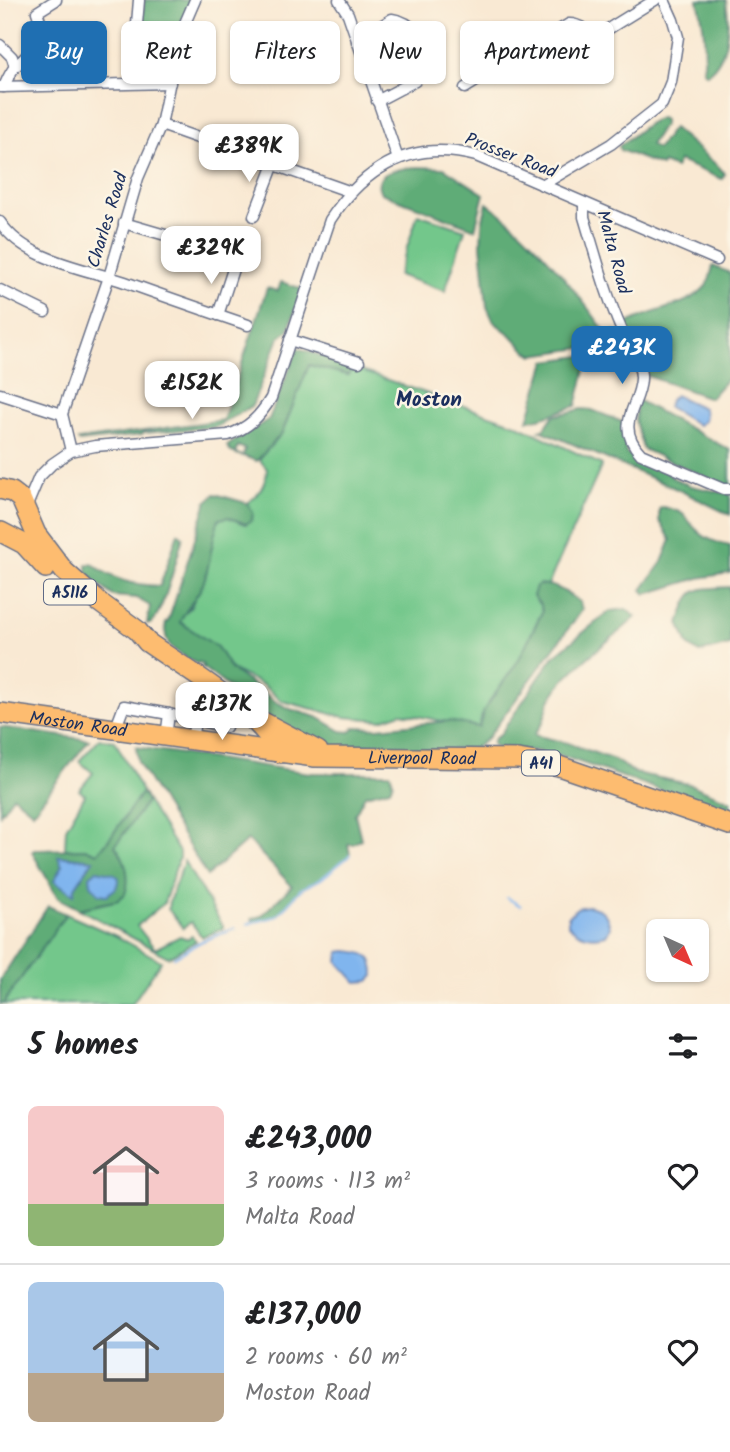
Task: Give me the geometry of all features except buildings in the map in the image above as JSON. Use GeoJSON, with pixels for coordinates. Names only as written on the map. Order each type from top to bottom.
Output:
{"type":"FeatureCollection","features":[{"type":"Feature","properties":{"kind":"highway","name":"A5116"},"geometry":{"type":"LineString","coordinates":[[3,491],[12,492],[21,499],[36,534],[56,562],[87,591],[137,630],[147,642],[265,733],[280,753]]}},
{"type":"Feature","properties":{"kind":"highway","name":"A5116"},"geometry":{"type":"LineString","coordinates":[[1,531],[15,529],[20,525],[25,511]]}},
{"type":"Feature","properties":{"kind":"highway","name":"A5116"},"geometry":{"type":"LineString","coordinates":[[1,531],[24,544],[55,578],[87,606],[132,638],[147,642]]}},
{"type":"Feature","properties":{"kind":"highway"},"geometry":{"type":"LineString","coordinates":[[221,701],[301,743],[343,758]]}},
{"type":"Feature","properties":{"kind":"highway","name":"Moston Road"},"geometry":{"type":"LineString","coordinates":[[0,713],[280,753]]}},
{"type":"Feature","properties":{"kind":"highway","name":"Liverpool Road"},"geometry":{"type":"LineString","coordinates":[[280,753],[343,758],[518,759],[559,766],[730,825]]}},
{"type":"Feature","properties":{"kind":"street"},"geometry":{"type":"LineString","coordinates":[[2,87],[15,67],[28,57],[35,47],[41,30],[35,20],[37,12],[56,0]]}},
{"type":"Feature","properties":{"kind":"street"},"geometry":{"type":"LineString","coordinates":[[137,21],[139,0]]}},
{"type":"Feature","properties":{"kind":"street","name":"Charles Road"},"geometry":{"type":"LineString","coordinates":[[186,21],[195,0]]}},
{"type":"Feature","properties":{"kind":"street"},"geometry":{"type":"LineString","coordinates":[[339,0],[348,14],[354,33]]}},
{"type":"Feature","properties":{"kind":"street"},"geometry":{"type":"LineString","coordinates":[[614,25],[655,0]]}},
{"type":"Feature","properties":{"kind":"street"},"geometry":{"type":"LineString","coordinates":[[542,185],[611,144],[662,104],[671,82],[678,37],[664,0]]}},
{"type":"Feature","properties":{"kind":"street"},"geometry":{"type":"LineString","coordinates":[[0,45],[12,57],[15,67]]}},
{"type":"Feature","properties":{"kind":"street"},"geometry":{"type":"LineString","coordinates":[[2,87],[121,83]]}},
{"type":"Feature","properties":{"kind":"street","name":"Charles Road"},"geometry":{"type":"LineString","coordinates":[[62,414],[138,178],[161,125],[170,84]]}},
{"type":"Feature","properties":{"kind":"street"},"geometry":{"type":"LineString","coordinates":[[371,84],[398,159]]}},
{"type":"Feature","properties":{"kind":"street"},"geometry":{"type":"LineString","coordinates":[[377,101],[409,84]]}},
{"type":"Feature","properties":{"kind":"street"},"geometry":{"type":"LineString","coordinates":[[465,89],[473,84]]}},
{"type":"Feature","properties":{"kind":"street"},"geometry":{"type":"LineString","coordinates":[[161,125],[351,192]]}},
{"type":"Feature","properties":{"kind":"street","name":"Prosser Road"},"geometry":{"type":"LineString","coordinates":[[25,511],[39,477],[71,451],[95,446],[228,435],[253,422],[271,398],[330,220],[351,192],[370,175],[398,159],[433,149],[455,150],[476,156],[717,260]]}},
{"type":"Feature","properties":{"kind":"street"},"geometry":{"type":"LineString","coordinates":[[254,216],[274,164]]}},
{"type":"Feature","properties":{"kind":"street","name":"Malta Road"},"geometry":{"type":"LineString","coordinates":[[584,203],[584,217],[614,315],[639,368],[641,379],[628,423],[635,447],[641,454],[723,489],[730,489]]}},
{"type":"Feature","properties":{"kind":"street"},"geometry":{"type":"LineString","coordinates":[[124,223],[179,239]]}},
{"type":"Feature","properties":{"kind":"street"},"geometry":{"type":"LineString","coordinates":[[1,225],[28,247],[59,262],[248,325]]}},
{"type":"Feature","properties":{"kind":"street"},"geometry":{"type":"LineString","coordinates":[[218,315],[234,266]]}},
{"type":"Feature","properties":{"kind":"street"},"geometry":{"type":"LineString","coordinates":[[0,290],[45,312]]}},
{"type":"Feature","properties":{"kind":"street"},"geometry":{"type":"LineString","coordinates":[[290,340],[359,362]]}},
{"type":"Feature","properties":{"kind":"street"},"geometry":{"type":"LineString","coordinates":[[0,394],[62,414],[71,451]]}},
{"type":"Feature","properties":{"kind":"street","name":"Prosser Road"},"geometry":{"type":"LineString","coordinates":[[3,491],[39,477]]}},
{"type":"Feature","properties":{"kind":"street"},"geometry":{"type":"LineString","coordinates":[[115,730],[124,706],[226,727],[206,714],[221,701]]}},
{"type":"Feature","properties":{"kind":"street"},"geometry":{"type":"LineString","coordinates":[[191,741],[195,720],[221,701]]}},
{"type":"Feature","properties":{"kind":"street"},"geometry":{"type":"LineString","coordinates":[[166,737],[169,714]]}},
{"type":"Feature","properties":{"kind":"green space"},"geometry":{"type":"Polygon","coordinates":[[[144,0],[192,0],[184,21],[142,21],[144,0]]]}},
{"type":"Feature","properties":{"kind":"green space"},"geometry":{"type":"Polygon","coordinates":[[[698,0],[726,0],[728,30],[724,50],[707,74],[703,70],[704,35],[698,0]]]}},
{"type":"Feature","properties":{"kind":"green space"},"geometry":{"type":"Polygon","coordinates":[[[661,118],[664,124],[650,145],[657,149],[673,128],[719,167],[725,174],[722,179],[679,161],[675,168],[663,163],[661,166],[620,150],[619,146],[661,118]]]}},
{"type":"Feature","properties":{"kind":"green space"},"geometry":{"type":"Polygon","coordinates":[[[417,167],[444,168],[484,194],[475,229],[381,193],[379,186],[383,175],[417,167]]]}},
{"type":"Feature","properties":{"kind":"green space"},"geometry":{"type":"Polygon","coordinates":[[[487,203],[505,216],[537,247],[607,334],[615,331],[619,338],[582,348],[534,355],[494,322],[487,307],[481,245],[482,223],[487,203]]]}},
{"type":"Feature","properties":{"kind":"green space"},"geometry":{"type":"Polygon","coordinates":[[[418,214],[465,230],[445,291],[398,275],[418,214]]]}},
{"type":"Feature","properties":{"kind":"green space"},"geometry":{"type":"Polygon","coordinates":[[[713,266],[730,273],[730,376],[710,398],[645,375],[621,327],[698,294],[707,284],[713,266]]]}},
{"type":"Feature","properties":{"kind":"green space"},"geometry":{"type":"Polygon","coordinates":[[[281,282],[302,291],[288,331],[279,338],[252,406],[216,427],[79,442],[78,440],[223,420],[267,288],[278,291],[281,282]]]}},
{"type":"Feature","properties":{"kind":"green space"},"geometry":{"type":"Polygon","coordinates":[[[298,348],[354,366],[348,375],[309,365],[282,433],[257,461],[243,456],[245,449],[238,446],[235,453],[242,456],[231,452],[227,446],[269,419],[298,348]]]}},
{"type":"Feature","properties":{"kind":"green space"},"geometry":{"type":"Polygon","coordinates":[[[589,355],[576,406],[528,420],[546,361],[589,355]]]}},
{"type":"Feature","properties":{"kind":"green space"},"geometry":{"type":"Polygon","coordinates":[[[309,365],[348,375],[354,366],[364,372],[516,424],[602,465],[548,585],[539,584],[535,599],[542,612],[518,662],[485,710],[479,728],[401,713],[381,720],[344,717],[282,701],[263,685],[231,669],[180,622],[181,617],[191,607],[208,565],[212,539],[219,519],[228,517],[246,524],[253,512],[247,503],[261,489],[267,469],[259,459],[282,433],[309,365]]]}},
{"type":"Feature","properties":{"kind":"green space"},"geometry":{"type":"Polygon","coordinates":[[[637,400],[730,450],[730,486],[643,449],[635,421],[637,400]]]}},
{"type":"Feature","properties":{"kind":"green space"},"geometry":{"type":"Polygon","coordinates":[[[582,409],[592,410],[625,423],[626,453],[663,468],[673,478],[691,486],[730,494],[730,515],[540,430],[545,428],[553,416],[582,409]]]}},
{"type":"Feature","properties":{"kind":"green space"},"geometry":{"type":"Polygon","coordinates":[[[215,494],[247,503],[253,512],[252,520],[246,524],[228,517],[219,519],[203,584],[180,622],[217,647],[231,669],[276,702],[317,717],[341,731],[350,732],[355,727],[377,728],[449,721],[479,727],[484,710],[518,661],[542,612],[533,596],[536,586],[553,586],[565,592],[580,602],[582,610],[489,736],[475,749],[328,747],[271,719],[199,662],[197,664],[183,656],[166,638],[166,622],[207,501],[215,494]]]}},
{"type":"Feature","properties":{"kind":"green space"},"geometry":{"type":"Polygon","coordinates":[[[663,507],[685,516],[693,527],[706,537],[730,546],[730,573],[699,578],[646,594],[642,590],[662,562],[671,540],[659,520],[659,509],[663,507]]]}},
{"type":"Feature","properties":{"kind":"green space"},"geometry":{"type":"Polygon","coordinates":[[[178,533],[183,537],[169,584],[160,608],[150,624],[147,624],[150,606],[136,598],[113,596],[87,575],[87,565],[93,564],[124,581],[160,586],[178,533]]]}},
{"type":"Feature","properties":{"kind":"green space"},"geometry":{"type":"Polygon","coordinates":[[[730,587],[730,645],[699,653],[688,645],[679,623],[687,602],[695,592],[708,588],[730,587]]]}},
{"type":"Feature","properties":{"kind":"green space"},"geometry":{"type":"Polygon","coordinates":[[[626,609],[636,617],[566,678],[550,700],[542,723],[534,735],[568,743],[614,760],[635,773],[689,784],[730,801],[730,814],[565,757],[493,746],[492,742],[499,736],[554,656],[610,611],[626,609]]]}},
{"type":"Feature","properties":{"kind":"green space"},"geometry":{"type":"Polygon","coordinates":[[[0,727],[89,740],[33,812],[13,796],[0,814],[0,727]]]}},
{"type":"Feature","properties":{"kind":"green space"},"geometry":{"type":"Polygon","coordinates":[[[99,739],[115,741],[142,792],[97,853],[87,849],[65,849],[66,828],[85,795],[79,790],[93,773],[79,761],[99,739]]]}},
{"type":"Feature","properties":{"kind":"green space"},"geometry":{"type":"Polygon","coordinates":[[[136,747],[310,773],[390,773],[393,782],[390,789],[365,795],[355,814],[361,839],[348,844],[350,855],[321,879],[301,889],[277,916],[253,922],[252,919],[261,916],[292,886],[248,840],[207,876],[138,762],[136,747]]]}},
{"type":"Feature","properties":{"kind":"green space"},"geometry":{"type":"Polygon","coordinates":[[[142,792],[147,801],[115,846],[126,868],[128,881],[125,894],[118,900],[79,909],[58,898],[32,852],[87,849],[97,853],[142,792]],[[58,856],[62,866],[54,881],[75,887],[93,860],[58,856]]]}},
{"type":"Feature","properties":{"kind":"green space"},"geometry":{"type":"Polygon","coordinates":[[[147,801],[179,852],[179,858],[164,903],[137,926],[155,949],[180,936],[188,939],[192,936],[196,941],[168,957],[79,909],[118,900],[125,894],[115,846],[147,801]]]}},
{"type":"Feature","properties":{"kind":"green space"},"geometry":{"type":"Polygon","coordinates":[[[184,861],[224,928],[202,937],[191,922],[183,928],[168,909],[184,861]]]}},
{"type":"Feature","properties":{"kind":"green space"},"geometry":{"type":"Polygon","coordinates":[[[48,906],[66,914],[3,1004],[0,1004],[0,980],[48,906]]]}},
{"type":"Feature","properties":{"kind":"green space"},"geometry":{"type":"Polygon","coordinates":[[[66,914],[116,936],[161,961],[132,1004],[3,1004],[66,914]]]}},
{"type":"Feature","properties":{"kind":"water"},"geometry":{"type":"Polygon","coordinates":[[[675,395],[703,408],[704,421],[698,425],[668,407],[675,395]]]}},
{"type":"Feature","properties":{"kind":"water"},"geometry":{"type":"Polygon","coordinates":[[[58,856],[93,860],[75,887],[74,894],[54,881],[62,866],[58,856]]]}},
{"type":"Feature","properties":{"kind":"water"},"geometry":{"type":"Polygon","coordinates":[[[97,870],[119,878],[116,888],[107,895],[99,894],[91,884],[90,876],[97,870]]]}},
{"type":"Feature","properties":{"kind":"water"},"geometry":{"type":"Polygon","coordinates":[[[588,906],[601,910],[606,915],[610,928],[606,935],[586,936],[568,925],[568,917],[577,908],[588,906]]]}},
{"type":"Feature","properties":{"kind":"water"},"geometry":{"type":"Polygon","coordinates":[[[339,952],[358,952],[370,959],[374,976],[369,981],[356,982],[338,962],[339,952]]]}},
{"type":"Feature","properties":{"kind":"waterway"},"geometry":{"type":"LineString","coordinates":[[248,924],[277,916],[301,889],[321,879],[350,855]]}},
{"type":"Feature","properties":{"kind":"waterway"},"geometry":{"type":"LineString","coordinates":[[507,898],[521,906]]}},
{"type":"Feature","properties":{"kind":"waterway"},"geometry":{"type":"LineString","coordinates":[[174,957],[202,941],[235,928]]}},
{"type":"Feature","properties":{"kind":"district","name":"Moston"},"geometry":{"type":"Point","coordinates":[429,399]}}]}
